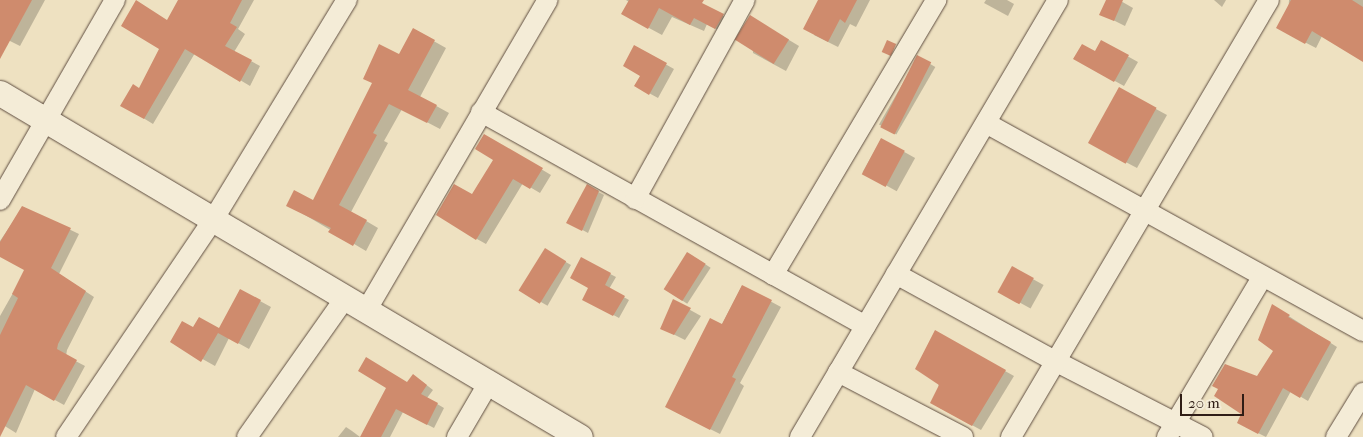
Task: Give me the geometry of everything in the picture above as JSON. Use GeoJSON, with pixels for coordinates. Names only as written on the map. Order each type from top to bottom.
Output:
{"type":"FeatureCollection","features":[{"type":"Feature","properties":{"kind":"street"},"geometry":{"type":"LineString","coordinates":[[0,200],[44,119],[115,0]]}},
{"type":"Feature","properties":{"kind":"street"},"geometry":{"type":"LineString","coordinates":[[66,437],[213,220],[347,0]]}},
{"type":"Feature","properties":{"kind":"street"},"geometry":{"type":"LineString","coordinates":[[366,311],[548,0]]}},
{"type":"Feature","properties":{"kind":"street"},"geometry":{"type":"LineString","coordinates":[[635,199],[745,0]]}},
{"type":"Feature","properties":{"kind":"street"},"geometry":{"type":"LineString","coordinates":[[773,275],[936,0]]}},
{"type":"Feature","properties":{"kind":"street"},"geometry":{"type":"LineString","coordinates":[[800,437],[1058,0]]}},
{"type":"Feature","properties":{"kind":"street"},"geometry":{"type":"LineString","coordinates":[[1011,437],[1143,210],[1269,0]]}},
{"type":"Feature","properties":{"kind":"street"},"geometry":{"type":"LineString","coordinates":[[0,93],[580,437]]}},
{"type":"Feature","properties":{"kind":"street"},"geometry":{"type":"LineString","coordinates":[[481,112],[866,326]]}},
{"type":"Feature","properties":{"kind":"street"},"geometry":{"type":"LineString","coordinates":[[986,123],[1363,330]]}},
{"type":"Feature","properties":{"kind":"street"},"geometry":{"type":"LineString","coordinates":[[896,274],[1055,361],[1172,429],[1203,437]]}},
{"type":"Feature","properties":{"kind":"street"},"geometry":{"type":"LineString","coordinates":[[1172,429],[1263,276]]}},
{"type":"Feature","properties":{"kind":"street"},"geometry":{"type":"LineString","coordinates":[[248,437],[345,298]]}},
{"type":"Feature","properties":{"kind":"street"},"geometry":{"type":"LineString","coordinates":[[838,372],[963,437]]}},
{"type":"Feature","properties":{"kind":"street"},"geometry":{"type":"LineString","coordinates":[[456,437],[488,384]]}},
{"type":"Feature","properties":{"kind":"street"},"geometry":{"type":"LineString","coordinates":[[1336,437],[1363,393]]}},
{"type":"Feature","properties":{"kind":"building"},"geometry":{"type":"Polygon","coordinates":[[[0,0],[32,0],[0,59],[0,0]]]}},
{"type":"Feature","properties":{"kind":"building"},"geometry":{"type":"Polygon","coordinates":[[[136,0],[167,20],[178,0],[242,0],[230,23],[237,27],[225,46],[252,60],[240,82],[185,49],[144,119],[120,106],[133,84],[139,88],[159,49],[121,26],[136,0]]]}},
{"type":"Feature","properties":{"kind":"building"},"geometry":{"type":"Polygon","coordinates":[[[629,0],[704,0],[702,3],[724,14],[715,29],[694,18],[690,25],[659,8],[648,29],[621,14],[629,0]]]}},
{"type":"Feature","properties":{"kind":"building"},"geometry":{"type":"Polygon","coordinates":[[[818,0],[857,0],[845,23],[840,19],[828,42],[803,29],[818,0]]]}},
{"type":"Feature","properties":{"kind":"building"},"geometry":{"type":"Polygon","coordinates":[[[1106,0],[1123,0],[1114,21],[1099,15],[1106,0]]]}},
{"type":"Feature","properties":{"kind":"building"},"geometry":{"type":"Polygon","coordinates":[[[1291,0],[1352,0],[1363,7],[1363,62],[1312,31],[1305,44],[1276,28],[1291,0]]]}},
{"type":"Feature","properties":{"kind":"building"},"geometry":{"type":"Polygon","coordinates":[[[750,15],[789,39],[774,64],[735,40],[750,15]]]}},
{"type":"Feature","properties":{"kind":"building"},"geometry":{"type":"Polygon","coordinates":[[[413,28],[435,40],[408,90],[437,105],[427,123],[389,104],[373,133],[377,135],[339,205],[367,220],[353,246],[328,232],[331,228],[286,206],[294,190],[313,200],[372,83],[363,79],[379,44],[399,54],[413,28]]]}},
{"type":"Feature","properties":{"kind":"building"},"geometry":{"type":"Polygon","coordinates":[[[887,40],[896,44],[891,56],[882,52],[887,40]]]}},
{"type":"Feature","properties":{"kind":"building"},"geometry":{"type":"Polygon","coordinates":[[[1101,40],[1129,55],[1114,82],[1073,59],[1082,44],[1095,51],[1101,40]]]}},
{"type":"Feature","properties":{"kind":"building"},"geometry":{"type":"Polygon","coordinates":[[[634,45],[667,63],[649,95],[634,86],[640,76],[623,66],[634,45]]]}},
{"type":"Feature","properties":{"kind":"building"},"geometry":{"type":"Polygon","coordinates":[[[917,55],[931,62],[894,134],[880,127],[917,55]]]}},
{"type":"Feature","properties":{"kind":"building"},"geometry":{"type":"Polygon","coordinates":[[[1119,87],[1157,108],[1126,164],[1088,143],[1119,87]]]}},
{"type":"Feature","properties":{"kind":"building"},"geometry":{"type":"Polygon","coordinates":[[[484,134],[543,168],[530,189],[513,179],[476,240],[436,215],[454,184],[472,194],[493,160],[475,149],[484,134]]]}},
{"type":"Feature","properties":{"kind":"building"},"geometry":{"type":"Polygon","coordinates":[[[881,138],[905,151],[886,187],[862,174],[881,138]]]}},
{"type":"Feature","properties":{"kind":"building"},"geometry":{"type":"Polygon","coordinates":[[[587,184],[599,191],[582,231],[566,223],[587,184]]]}},
{"type":"Feature","properties":{"kind":"building"},"geometry":{"type":"Polygon","coordinates":[[[22,206],[71,228],[51,268],[86,291],[58,344],[57,349],[77,360],[54,401],[26,385],[0,437],[0,335],[18,298],[12,294],[24,270],[0,257],[0,242],[22,206]]]}},
{"type":"Feature","properties":{"kind":"building"},"geometry":{"type":"Polygon","coordinates":[[[545,248],[566,261],[540,304],[519,290],[545,248]]]}},
{"type":"Feature","properties":{"kind":"building"},"geometry":{"type":"Polygon","coordinates":[[[687,252],[706,264],[682,301],[664,289],[687,252]]]}},
{"type":"Feature","properties":{"kind":"building"},"geometry":{"type":"Polygon","coordinates":[[[581,257],[611,273],[605,285],[625,296],[613,316],[582,300],[588,288],[570,278],[581,257]]]}},
{"type":"Feature","properties":{"kind":"building"},"geometry":{"type":"Polygon","coordinates":[[[1012,266],[1034,278],[1019,304],[997,292],[1012,266]]]}},
{"type":"Feature","properties":{"kind":"building"},"geometry":{"type":"Polygon","coordinates":[[[742,285],[772,300],[732,377],[736,379],[710,430],[665,407],[710,318],[722,324],[742,285]]]}},
{"type":"Feature","properties":{"kind":"building"},"geometry":{"type":"Polygon","coordinates":[[[240,289],[261,300],[238,344],[218,333],[201,362],[170,342],[182,321],[193,327],[199,317],[219,328],[240,289]]]}},
{"type":"Feature","properties":{"kind":"building"},"geometry":{"type":"Polygon","coordinates":[[[673,299],[691,308],[674,335],[660,329],[673,299]]]}},
{"type":"Feature","properties":{"kind":"building"},"geometry":{"type":"Polygon","coordinates":[[[1272,304],[1290,315],[1288,317],[1331,342],[1300,398],[1283,388],[1258,434],[1237,423],[1241,414],[1214,396],[1218,389],[1212,386],[1225,364],[1257,376],[1273,351],[1258,340],[1272,304]]]}},
{"type":"Feature","properties":{"kind":"building"},"geometry":{"type":"Polygon","coordinates":[[[935,330],[1006,370],[972,426],[930,403],[939,385],[915,369],[935,330]]]}},
{"type":"Feature","properties":{"kind":"building"},"geometry":{"type":"Polygon","coordinates":[[[366,357],[407,382],[413,374],[427,385],[421,394],[438,403],[427,425],[396,409],[381,437],[360,437],[386,388],[358,371],[366,357]]]}}]}
